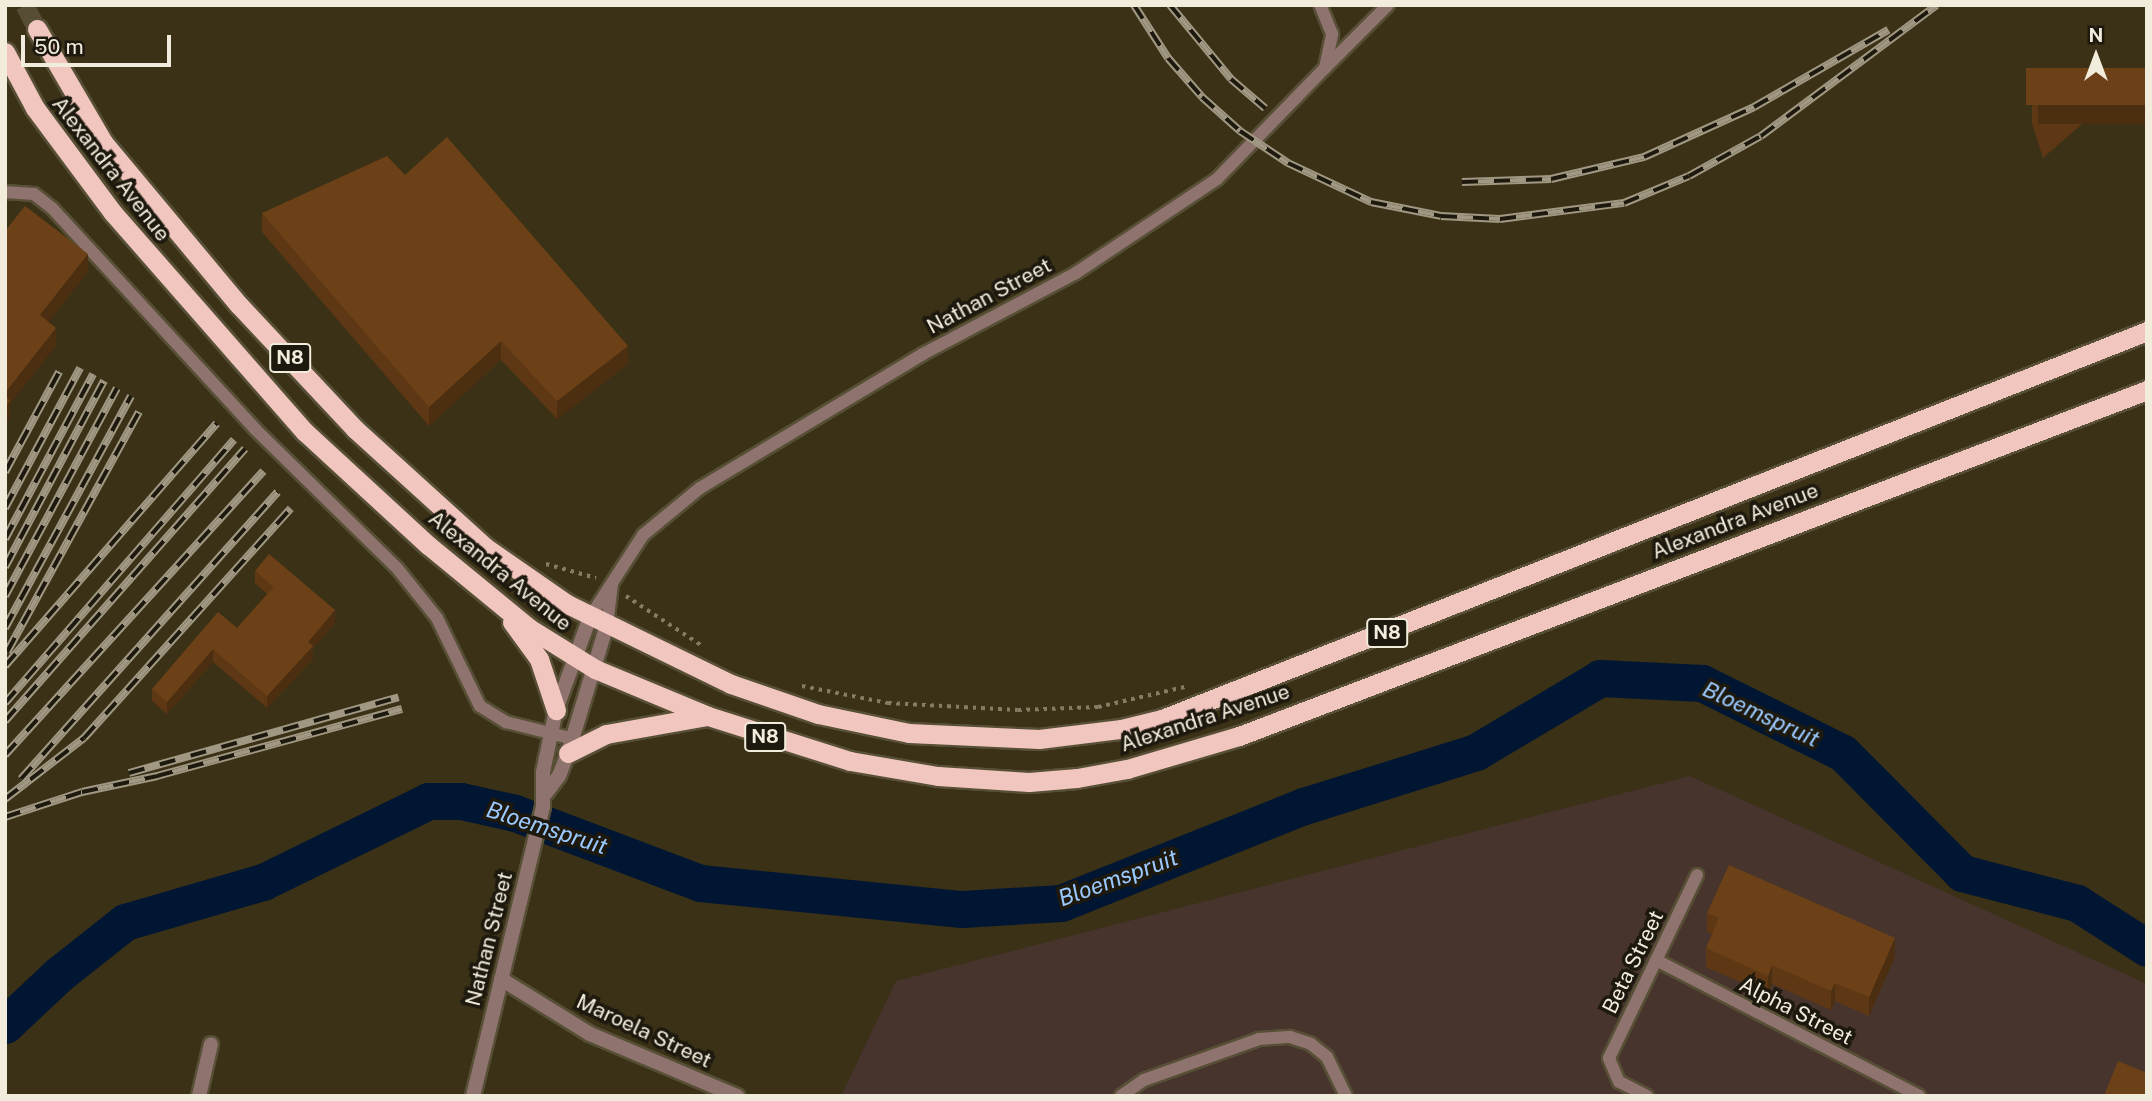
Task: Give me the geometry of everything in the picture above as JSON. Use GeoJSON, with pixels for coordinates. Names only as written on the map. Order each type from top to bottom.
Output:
{"type":"FeatureCollection","features":[{"type":"Feature","properties":{"kind":"highway","name":"Alexandra Avenue"},"geometry":{"type":"LineString","coordinates":[[37,29],[103,142],[239,304],[355,429],[485,547],[599,621],[775,701],[859,724],[995,740],[1121,729],[1208,704],[2147,331]]}},
{"type":"Feature","properties":{"kind":"highway","name":"Alexandra Avenue"},"geometry":{"type":"LineString","coordinates":[[5,52],[35,108],[73,162],[191,305],[305,432],[494,599],[595,669],[708,716],[850,761],[938,776],[1029,782],[1127,769],[1239,736],[2147,390]]}},
{"type":"Feature","properties":{"kind":"highway"},"geometry":{"type":"LineString","coordinates":[[494,599],[539,659],[556,710]]}},
{"type":"Feature","properties":{"kind":"highway"},"geometry":{"type":"LineString","coordinates":[[571,746],[606,734],[708,716]]}},
{"type":"Feature","properties":{"kind":"street","name":"Nathan Street"},"geometry":{"type":"LineString","coordinates":[[473,1096],[544,800],[543,772],[556,710],[574,657],[599,621]]}},
{"type":"Feature","properties":{"kind":"street","name":"Nathan Street"},"geometry":{"type":"LineString","coordinates":[[544,800],[559,776],[571,746],[595,669],[599,621]]}},
{"type":"Feature","properties":{"kind":"street","name":"Maroela Street"},"geometry":{"type":"LineString","coordinates":[[500,979],[590,1034],[737,1096]]}},
{"type":"Feature","properties":{"kind":"street"},"geometry":{"type":"LineString","coordinates":[[199,1096],[211,1044]]}},
{"type":"Feature","properties":{"kind":"lane"},"geometry":{"type":"LineString","coordinates":[[1320,5],[1332,34],[1325,68]]}},
{"type":"Feature","properties":{"kind":"lane","name":"Nathan Street"},"geometry":{"type":"LineString","coordinates":[[599,621],[598,599],[612,584],[643,535],[679,503],[913,360],[1076,273],[1217,179],[1388,5]]}},
{"type":"Feature","properties":{"kind":"lane"},"geometry":{"type":"LineString","coordinates":[[5,192],[34,194],[52,208],[256,429],[397,568],[437,618],[480,706],[506,722],[551,735],[571,746]]}},
{"type":"Feature","properties":{"kind":"lane","name":"Nathan Street"},"geometry":{"type":"LineString","coordinates":[[599,621],[612,584]]}},
{"type":"Feature","properties":{"kind":"lane","name":"Beta Street"},"geometry":{"type":"LineString","coordinates":[[1647,1096],[1619,1082],[1609,1067],[1612,1046],[1697,875]]}},
{"type":"Feature","properties":{"kind":"lane","name":"Alpha Street"},"geometry":{"type":"LineString","coordinates":[[1656,960],[1919,1096]]}},
{"type":"Feature","properties":{"kind":"lane"},"geometry":{"type":"LineString","coordinates":[[1121,1096],[1144,1080],[1246,1044],[1290,1038],[1311,1044],[1327,1057],[1346,1096]]}},
{"type":"Feature","properties":{"kind":"path"},"geometry":{"type":"LineString","coordinates":[[539,562],[612,584],[641,611],[707,649]]}},
{"type":"Feature","properties":{"kind":"path"},"geometry":{"type":"LineString","coordinates":[[799,685],[888,703],[1018,710],[1098,707],[1194,685]]}},
{"type":"Feature","properties":{"kind":"shaded area"},"geometry":{"type":"Polygon","coordinates":[[[1690,776],[2147,984],[2147,1096],[841,1096],[896,981],[1690,776]]]}},
{"type":"Feature","properties":{"kind":"building"},"geometry":{"type":"Polygon","coordinates":[[[2026,68],[2147,68],[2147,105],[2026,105],[2026,68]]]}},
{"type":"Feature","properties":{"kind":"building"},"geometry":{"type":"Polygon","coordinates":[[[447,137],[628,346],[557,401],[501,341],[429,407],[262,213],[387,156],[405,175],[447,137]]]}},
{"type":"Feature","properties":{"kind":"building"},"geometry":{"type":"Polygon","coordinates":[[[25,206],[88,254],[40,315],[56,328],[5,393],[5,231],[25,206]]]}},
{"type":"Feature","properties":{"kind":"building"},"geometry":{"type":"Polygon","coordinates":[[[269,554],[335,610],[308,642],[313,646],[267,696],[213,649],[167,702],[152,689],[218,612],[237,628],[274,587],[255,571],[269,554]]]}},
{"type":"Feature","properties":{"kind":"building"},"geometry":{"type":"Polygon","coordinates":[[[1729,865],[1895,938],[1869,997],[1835,983],[1831,991],[1772,965],[1768,976],[1706,948],[1719,918],[1707,913],[1729,865]]]}},
{"type":"Feature","properties":{"kind":"building"},"geometry":{"type":"Polygon","coordinates":[[[2118,1061],[2147,1073],[2147,1096],[2104,1096],[2118,1061]]]}},
{"type":"Feature","properties":{"kind":"waterway","name":"Bloemspruit"},"geometry":{"type":"LineString","coordinates":[[5,1025],[58,975],[125,922],[263,882],[428,801],[461,801],[515,813],[700,883],[962,909],[1061,903],[1304,806],[1476,752],[1600,678],[1702,683],[1843,753],[1962,873],[2077,903],[2147,948]]}},
{"type":"Feature","properties":{"kind":"tunnel"},"geometry":{"type":"LineString","coordinates":[[25,5],[37,29]]}},
{"type":"Feature","properties":{"kind":"railway"},"geometry":{"type":"LineString","coordinates":[[1134,5],[1168,58],[1202,97],[1240,131],[1288,163],[1371,202],[1441,216],[1500,219],[1624,203],[1689,176],[1761,136],[1937,5]]}},
{"type":"Feature","properties":{"kind":"railway"},"geometry":{"type":"LineString","coordinates":[[1170,5],[1231,79],[1265,108]]}},
{"type":"Feature","properties":{"kind":"railway"},"geometry":{"type":"LineString","coordinates":[[1462,182],[1551,179],[1644,157],[1754,107],[1888,30]]}},
{"type":"Feature","properties":{"kind":"railway"},"geometry":{"type":"LineString","coordinates":[[5,508],[80,368]]}},
{"type":"Feature","properties":{"kind":"railway"},"geometry":{"type":"LineString","coordinates":[[5,472],[59,372]]}},
{"type":"Feature","properties":{"kind":"railway"},"geometry":{"type":"LineString","coordinates":[[5,539],[93,374]]}},
{"type":"Feature","properties":{"kind":"railway"},"geometry":{"type":"LineString","coordinates":[[5,567],[104,381]]}},
{"type":"Feature","properties":{"kind":"railway"},"geometry":{"type":"LineString","coordinates":[[5,596],[117,388]]}},
{"type":"Feature","properties":{"kind":"railway"},"geometry":{"type":"LineString","coordinates":[[5,628],[131,396]]}},
{"type":"Feature","properties":{"kind":"railway"},"geometry":{"type":"LineString","coordinates":[[7,652],[139,412]]}},
{"type":"Feature","properties":{"kind":"railway"},"geometry":{"type":"LineString","coordinates":[[5,666],[217,423]]}},
{"type":"Feature","properties":{"kind":"railway"},"geometry":{"type":"LineString","coordinates":[[5,703],[234,440]]}},
{"type":"Feature","properties":{"kind":"railway"},"geometry":{"type":"LineString","coordinates":[[5,721],[245,449]]}},
{"type":"Feature","properties":{"kind":"railway"},"geometry":{"type":"LineString","coordinates":[[5,755],[263,471]]}},
{"type":"Feature","properties":{"kind":"railway"},"geometry":{"type":"LineString","coordinates":[[21,779],[278,492]]}},
{"type":"Feature","properties":{"kind":"railway"},"geometry":{"type":"LineString","coordinates":[[5,799],[84,738],[291,508]]}},
{"type":"Feature","properties":{"kind":"railway"},"geometry":{"type":"LineString","coordinates":[[129,773],[399,697]]}},
{"type":"Feature","properties":{"kind":"railway"},"geometry":{"type":"LineString","coordinates":[[5,817],[82,792],[157,776],[402,709]]}}]}
